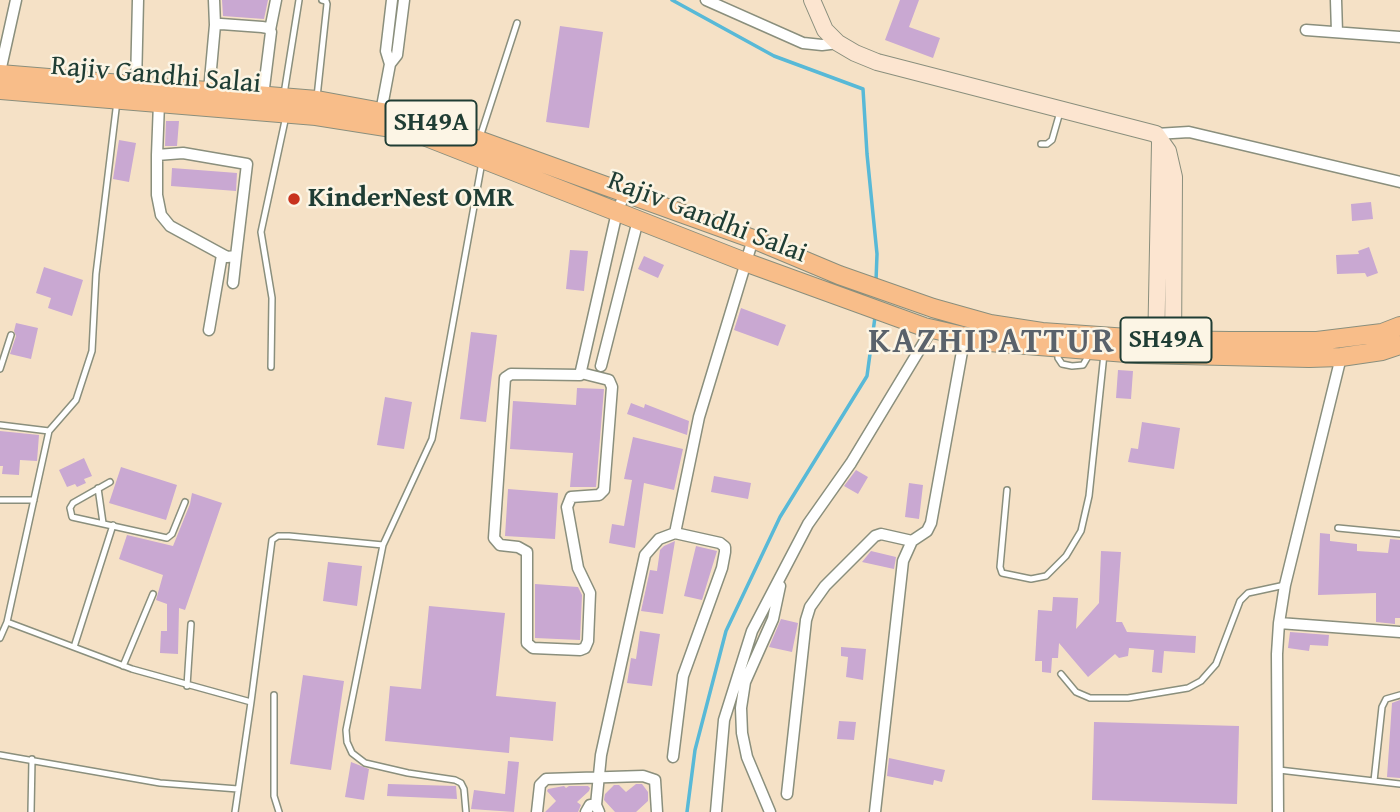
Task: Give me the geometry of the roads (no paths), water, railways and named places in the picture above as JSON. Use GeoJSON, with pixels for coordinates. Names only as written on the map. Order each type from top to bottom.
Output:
{"type":"FeatureCollection","features":[{"type":"Feature","properties":{"kind":"main road","name":"Rajiv Gandhi Salai"},"geometry":{"type":"LineString","coordinates":[[0,73],[125,89],[159,103],[285,105],[317,100],[419,119],[617,212],[745,262],[928,328],[989,342],[1097,351],[1317,341],[1382,332],[1400,326]]}},
{"type":"Feature","properties":{"kind":"main road","name":"Rajiv Gandhi Salai"},"geometry":{"type":"LineString","coordinates":[[0,90],[125,89],[209,91],[263,96],[316,116],[411,131],[482,148],[625,193],[753,239],[839,275],[933,308],[990,324],[1164,347],[1342,357],[1382,351],[1400,345]]}},
{"type":"Feature","properties":{"kind":"street"},"geometry":{"type":"LineString","coordinates":[[0,73],[16,0]]}},
{"type":"Feature","properties":{"kind":"street"},"geometry":{"type":"LineString","coordinates":[[125,89],[138,0]]}},
{"type":"Feature","properties":{"kind":"street"},"geometry":{"type":"LineString","coordinates":[[209,91],[215,25],[214,0]]}},
{"type":"Feature","properties":{"kind":"street"},"geometry":{"type":"LineString","coordinates":[[263,96],[276,0]]}},
{"type":"Feature","properties":{"kind":"street"},"geometry":{"type":"LineString","coordinates":[[390,64],[386,51],[392,0]]}},
{"type":"Feature","properties":{"kind":"street"},"geometry":{"type":"LineString","coordinates":[[380,112],[390,64],[397,55],[404,0]]}},
{"type":"Feature","properties":{"kind":"street"},"geometry":{"type":"LineString","coordinates":[[706,0],[803,43],[838,43]]}},
{"type":"Feature","properties":{"kind":"street"},"geometry":{"type":"LineString","coordinates":[[812,0],[825,30],[838,43],[855,54],[877,62],[1158,137],[1188,132],[1400,182]]}},
{"type":"Feature","properties":{"kind":"street"},"geometry":{"type":"LineString","coordinates":[[1336,0],[1337,32]]}},
{"type":"Feature","properties":{"kind":"street"},"geometry":{"type":"LineString","coordinates":[[215,25],[271,30]]}},
{"type":"Feature","properties":{"kind":"street"},"geometry":{"type":"LineString","coordinates":[[1307,30],[1400,37]]}},
{"type":"Feature","properties":{"kind":"street"},"geometry":{"type":"LineString","coordinates":[[159,103],[157,195],[161,215],[170,226],[222,255],[231,259],[236,257]]}},
{"type":"Feature","properties":{"kind":"street"},"geometry":{"type":"LineString","coordinates":[[1158,137],[1164,347]]}},
{"type":"Feature","properties":{"kind":"street"},"geometry":{"type":"LineString","coordinates":[[158,155],[183,153],[247,164],[233,283]]}},
{"type":"Feature","properties":{"kind":"street"},"geometry":{"type":"LineString","coordinates":[[581,373],[609,380],[612,387],[604,490],[599,495],[571,497],[566,507],[578,568],[590,593],[588,641],[585,648],[580,650],[533,648],[527,643],[527,552],[518,547],[500,545],[494,538],[505,378],[511,374],[576,376],[581,373],[617,212],[625,193]]}},
{"type":"Feature","properties":{"kind":"street"},"geometry":{"type":"LineString","coordinates":[[601,366],[638,220]]}},
{"type":"Feature","properties":{"kind":"street"},"geometry":{"type":"LineString","coordinates":[[675,533],[699,417],[753,239]]}},
{"type":"Feature","properties":{"kind":"street"},"geometry":{"type":"LineString","coordinates":[[209,330],[222,255]]}},
{"type":"Feature","properties":{"kind":"street"},"geometry":{"type":"LineString","coordinates":[[716,812],[724,720],[752,631],[808,524],[851,463],[928,328]]}},
{"type":"Feature","properties":{"kind":"street"},"geometry":{"type":"LineString","coordinates":[[875,812],[903,561],[912,541],[927,531],[931,523],[965,335]]}},
{"type":"Feature","properties":{"kind":"street"},"geometry":{"type":"LineString","coordinates":[[1278,812],[1279,623],[1285,585],[1342,357]]}},
{"type":"Feature","properties":{"kind":"street"},"geometry":{"type":"LineString","coordinates":[[593,808],[596,778],[645,555],[659,539],[675,533],[719,542],[725,547],[725,552],[722,568],[683,676],[673,757]]}},
{"type":"Feature","properties":{"kind":"street"},"geometry":{"type":"LineString","coordinates":[[787,794],[806,620],[810,607],[825,586],[876,536],[881,534],[912,541]]}},
{"type":"Feature","properties":{"kind":"street"},"geometry":{"type":"LineString","coordinates":[[770,812],[747,757],[741,708],[745,681],[773,619],[783,573]]}},
{"type":"Feature","properties":{"kind":"street"},"geometry":{"type":"LineString","coordinates":[[1279,623],[1400,632]]}},
{"type":"Feature","properties":{"kind":"street"},"geometry":{"type":"LineString","coordinates":[[537,812],[540,785],[547,779],[643,776],[653,778],[657,812]]}},
{"type":"Feature","properties":{"kind":"lane"},"geometry":{"type":"LineString","coordinates":[[271,367],[272,298],[261,232],[285,105],[299,0]]}},
{"type":"Feature","properties":{"kind":"lane"},"geometry":{"type":"LineString","coordinates":[[317,100],[327,4],[322,0]]}},
{"type":"Feature","properties":{"kind":"lane"},"geometry":{"type":"LineString","coordinates":[[466,812],[461,783],[365,763],[352,753],[346,742],[346,730],[383,545],[432,439],[482,148],[517,23]]}},
{"type":"Feature","properties":{"kind":"lane"},"geometry":{"type":"LineString","coordinates":[[0,638],[8,622],[49,430],[76,400],[92,351],[96,274],[125,89]]}},
{"type":"Feature","properties":{"kind":"lane"},"geometry":{"type":"LineString","coordinates":[[1041,144],[1052,140],[1061,109]]}},
{"type":"Feature","properties":{"kind":"lane"},"geometry":{"type":"LineString","coordinates":[[0,369],[11,335]]}},
{"type":"Feature","properties":{"kind":"lane"},"geometry":{"type":"LineString","coordinates":[[1007,490],[1000,567],[1002,573],[1031,579],[1046,576],[1066,556],[1081,531],[1089,496],[1097,351]]}},
{"type":"Feature","properties":{"kind":"lane"},"geometry":{"type":"LineString","coordinates":[[0,425],[49,430]]}},
{"type":"Feature","properties":{"kind":"lane"},"geometry":{"type":"LineString","coordinates":[[110,482],[73,503],[70,512],[75,519],[167,538],[172,534],[185,502]]}},
{"type":"Feature","properties":{"kind":"lane"},"geometry":{"type":"LineString","coordinates":[[98,488],[103,523]]}},
{"type":"Feature","properties":{"kind":"lane"},"geometry":{"type":"LineString","coordinates":[[0,500],[34,500]]}},
{"type":"Feature","properties":{"kind":"lane"},"geometry":{"type":"LineString","coordinates":[[74,647],[113,525]]}},
{"type":"Feature","properties":{"kind":"lane"},"geometry":{"type":"LineString","coordinates":[[1338,528],[1400,534]]}},
{"type":"Feature","properties":{"kind":"lane"},"geometry":{"type":"LineString","coordinates":[[235,812],[272,540],[278,536],[289,536],[383,545]]}},
{"type":"Feature","properties":{"kind":"lane"},"geometry":{"type":"LineString","coordinates":[[1061,674],[1076,692],[1090,698],[1128,698],[1188,688],[1200,681],[1216,664],[1240,601],[1248,593],[1285,585]]}},
{"type":"Feature","properties":{"kind":"lane"},"geometry":{"type":"LineString","coordinates":[[123,666],[153,594]]}},
{"type":"Feature","properties":{"kind":"lane"},"geometry":{"type":"LineString","coordinates":[[8,622],[123,666],[251,702]]}},
{"type":"Feature","properties":{"kind":"lane"},"geometry":{"type":"LineString","coordinates":[[187,686],[191,624]]}},
{"type":"Feature","properties":{"kind":"lane"},"geometry":{"type":"LineString","coordinates":[[274,695],[274,796],[279,812]]}},
{"type":"Feature","properties":{"kind":"lane"},"geometry":{"type":"LineString","coordinates":[[1374,781],[1382,707],[1386,699],[1400,695]]}},
{"type":"Feature","properties":{"kind":"lane"},"geometry":{"type":"LineString","coordinates":[[0,755],[160,783],[238,789]]}},
{"type":"Feature","properties":{"kind":"lane"},"geometry":{"type":"LineString","coordinates":[[31,812],[32,759]]}},
{"type":"Feature","properties":{"kind":"lane"},"geometry":{"type":"LineString","coordinates":[[1279,770],[1400,784]]}},
{"type":"Feature","properties":{"kind":"waterway"},"geometry":{"type":"LineString","coordinates":[[672,0],[774,56],[863,89],[877,254],[876,281]]}},
{"type":"Feature","properties":{"kind":"waterway"},"geometry":{"type":"LineString","coordinates":[[687,812],[695,750],[726,631],[780,517],[867,376],[875,317]]}},
{"type":"Feature","properties":{"kind":"place","name":"KinderNest OMR"},"geometry":{"type":"Point","coordinates":[294,199]}},
{"type":"Feature","properties":{"kind":"district","name":"KAZHIPATTUR"},"geometry":{"type":"Point","coordinates":[992,343]}}]}
